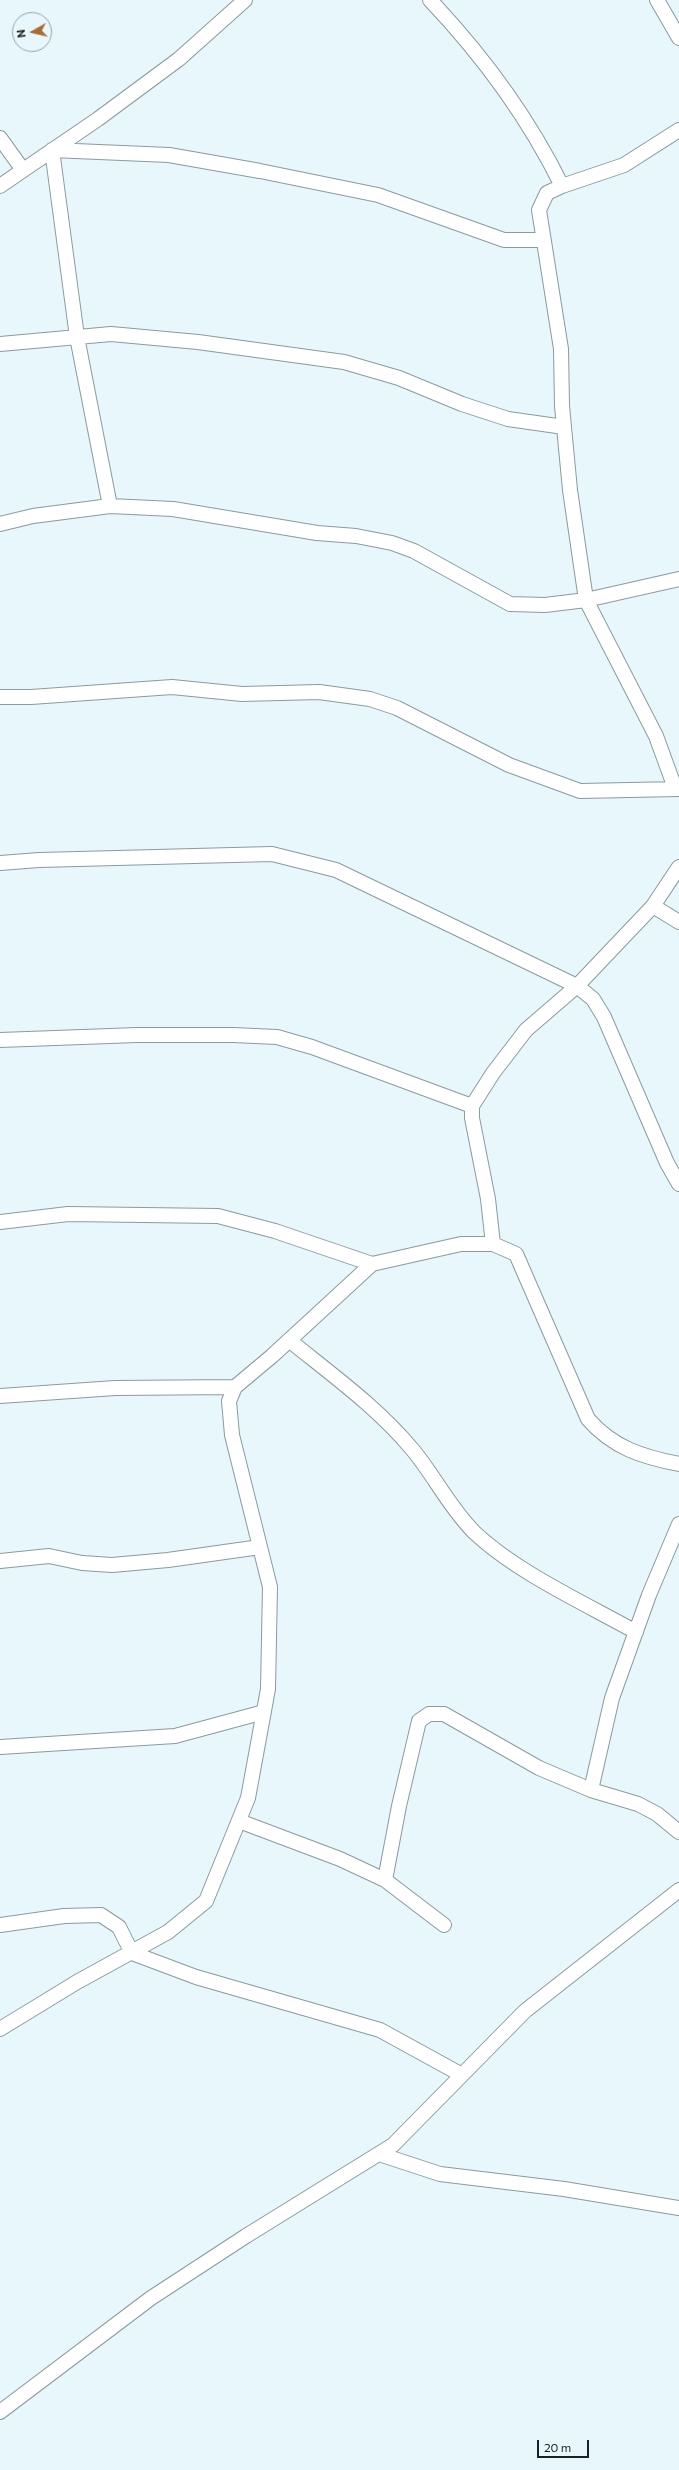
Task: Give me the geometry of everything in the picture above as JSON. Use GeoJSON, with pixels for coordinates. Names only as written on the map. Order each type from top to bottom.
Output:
{"type":"FeatureCollection","features":[{"type":"Feature","properties":{"kind":"street"},"geometry":{"type":"LineString","coordinates":[[0,186],[98,119],[179,59],[245,0]]}},
{"type":"Feature","properties":{"kind":"street"},"geometry":{"type":"LineString","coordinates":[[430,0],[504,87],[542,146],[562,186]]}},
{"type":"Feature","properties":{"kind":"street"},"geometry":{"type":"LineString","coordinates":[[657,0],[679,38]]}},
{"type":"Feature","properties":{"kind":"street"},"geometry":{"type":"LineString","coordinates":[[0,697],[31,697],[172,686],[242,694],[319,692],[370,699],[397,708],[509,765],[580,791],[677,789],[656,736],[586,600],[570,490],[564,427],[561,349],[539,210],[547,193],[562,186],[624,165],[679,130]]}},
{"type":"Feature","properties":{"kind":"street"},"geometry":{"type":"LineString","coordinates":[[0,138],[23,170]]}},
{"type":"Feature","properties":{"kind":"street"},"geometry":{"type":"LineString","coordinates":[[52,150],[169,155],[260,171],[378,194],[504,240],[543,240]]}},
{"type":"Feature","properties":{"kind":"street"},"geometry":{"type":"LineString","coordinates":[[52,150],[77,337],[110,506]]}},
{"type":"Feature","properties":{"kind":"street"},"geometry":{"type":"LineString","coordinates":[[0,344],[111,334],[198,342],[270,354],[344,362],[399,378],[462,404],[508,419],[564,427]]}},
{"type":"Feature","properties":{"kind":"street"},"geometry":{"type":"LineString","coordinates":[[0,524],[33,516],[110,506],[172,509],[317,533],[356,536],[392,543],[414,551],[510,604],[545,605],[586,600],[679,579]]}},
{"type":"Feature","properties":{"kind":"street"},"geometry":{"type":"LineString","coordinates":[[0,863],[39,860],[272,854],[336,870],[577,986],[593,999],[604,1017],[667,1163],[679,1184]]}},
{"type":"Feature","properties":{"kind":"street"},"geometry":{"type":"LineString","coordinates":[[493,1244],[488,1199],[472,1118],[472,1106],[493,1073],[526,1030],[577,986],[653,906],[679,867]]}},
{"type":"Feature","properties":{"kind":"street"},"geometry":{"type":"LineString","coordinates":[[653,906],[679,922]]}},
{"type":"Feature","properties":{"kind":"street"},"geometry":{"type":"LineString","coordinates":[[0,1040],[137,1035],[233,1035],[277,1037],[312,1047],[472,1106]]}},
{"type":"Feature","properties":{"kind":"street"},"geometry":{"type":"LineString","coordinates":[[0,1222],[68,1214],[218,1216],[275,1231],[372,1264]]}},
{"type":"Feature","properties":{"kind":"street"},"geometry":{"type":"LineString","coordinates":[[0,2029],[77,1982],[168,1932],[206,1901],[248,1798],[268,1689],[270,1587],[232,1435],[229,1401],[235,1387],[372,1264],[461,1244],[493,1244],[516,1254],[588,1419],[600,1433],[619,1447],[653,1459],[679,1464]]}},
{"type":"Feature","properties":{"kind":"street"},"geometry":{"type":"LineString","coordinates":[[289,1340],[379,1413],[413,1450],[441,1492],[473,1531],[505,1558],[636,1632]]}},
{"type":"Feature","properties":{"kind":"street"},"geometry":{"type":"LineString","coordinates":[[0,1396],[115,1388],[235,1387]]}},
{"type":"Feature","properties":{"kind":"street"},"geometry":{"type":"LineString","coordinates":[[591,1790],[612,1698],[636,1632],[679,1524]]}},
{"type":"Feature","properties":{"kind":"street"},"geometry":{"type":"LineString","coordinates":[[0,1561],[48,1556],[82,1563],[112,1565],[168,1560],[260,1547]]}},
{"type":"Feature","properties":{"kind":"street"},"geometry":{"type":"LineString","coordinates":[[0,1747],[176,1736],[264,1712]]}},
{"type":"Feature","properties":{"kind":"street"},"geometry":{"type":"LineString","coordinates":[[385,1880],[399,1806],[419,1721],[429,1714],[444,1714],[539,1768],[591,1790],[638,1804],[657,1814],[679,1832]]}},
{"type":"Feature","properties":{"kind":"street"},"geometry":{"type":"LineString","coordinates":[[239,1821],[340,1859],[385,1880],[444,1925]]}},
{"type":"Feature","properties":{"kind":"street"},"geometry":{"type":"LineString","coordinates":[[0,2412],[151,2298],[246,2236],[392,2145],[525,2011],[679,1890]]}},
{"type":"Feature","properties":{"kind":"street"},"geometry":{"type":"LineString","coordinates":[[0,1925],[64,1916],[101,1915],[119,1927],[132,1953],[196,1977],[380,2030],[462,2075]]}},
{"type":"Feature","properties":{"kind":"street"},"geometry":{"type":"LineString","coordinates":[[379,2154],[440,2174],[564,2189],[679,2208]]}}]}
